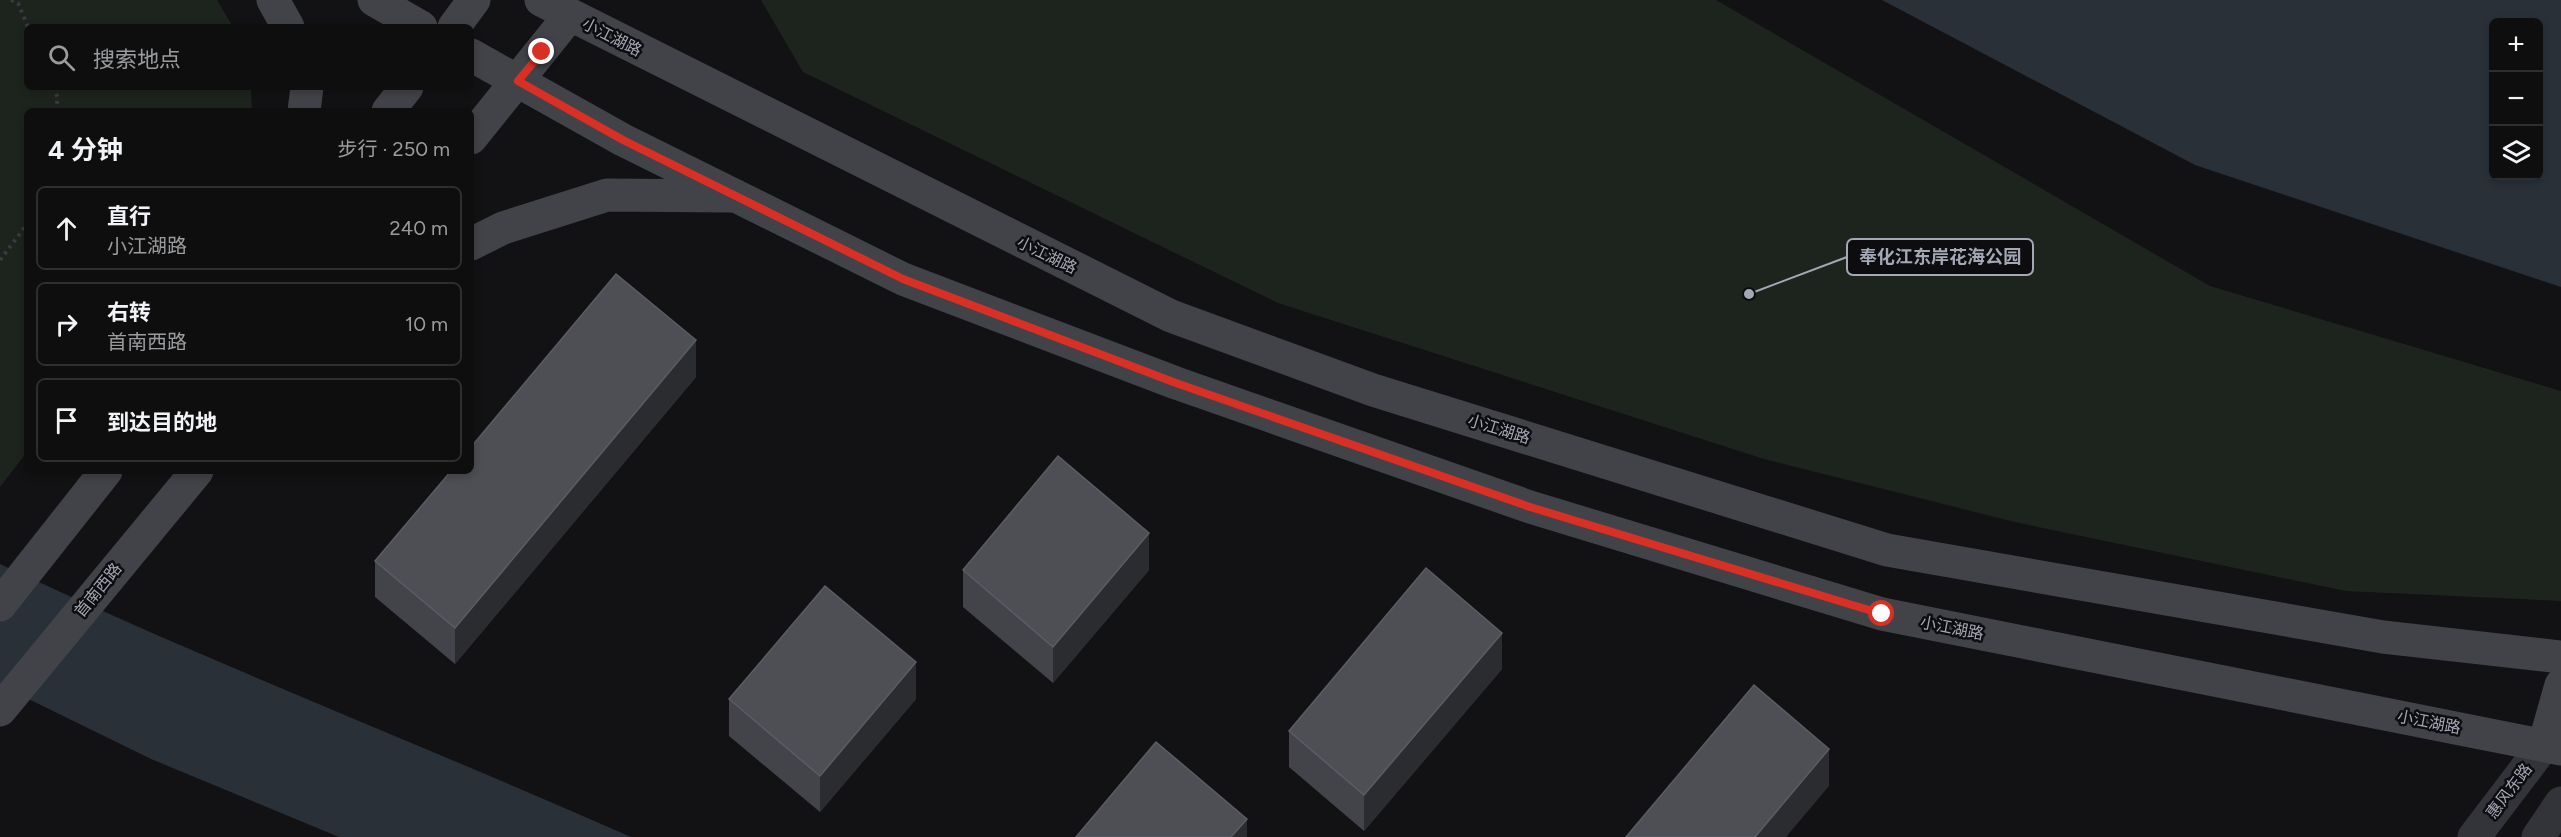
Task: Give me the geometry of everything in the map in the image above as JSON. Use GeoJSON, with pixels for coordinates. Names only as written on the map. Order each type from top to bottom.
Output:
{"type":"FeatureCollection","features":[{"type":"Feature","properties":{"kind":"main road"},"geometry":{"type":"LineString","coordinates":[[273,0],[286,24]]}},
{"type":"Feature","properties":{"kind":"main road"},"geometry":{"type":"LineString","coordinates":[[374,0],[416,24]]}},
{"type":"Feature","properties":{"kind":"main road"},"geometry":{"type":"LineString","coordinates":[[455,24],[474,0]]}},
{"type":"Feature","properties":{"kind":"main road","name":"小江湖路"},"geometry":{"type":"LineString","coordinates":[[541,0],[1171,316],[1373,390],[1887,550],[2384,637],[2561,657]]}},
{"type":"Feature","properties":{"kind":"main road"},"geometry":{"type":"LineString","coordinates":[[474,134],[570,15]]}},
{"type":"Feature","properties":{"kind":"main road","name":"小江湖路"},"geometry":{"type":"LineString","coordinates":[[474,57],[623,140],[903,279],[1176,383],[1575,521],[1882,614],[2552,747]]}},
{"type":"Feature","properties":{"kind":"main road"},"geometry":{"type":"LineString","coordinates":[[304,108],[307,90]]}},
{"type":"Feature","properties":{"kind":"main road"},"geometry":{"type":"LineString","coordinates":[[390,108],[405,90]]}},
{"type":"Feature","properties":{"kind":"main road"},"geometry":{"type":"LineString","coordinates":[[474,242],[503,228],[607,195],[735,196]]}},
{"type":"Feature","properties":{"kind":"main road"},"geometry":{"type":"LineString","coordinates":[[0,605],[104,474]]}},
{"type":"Feature","properties":{"kind":"main road","name":"首南西路"},"geometry":{"type":"LineString","coordinates":[[0,710],[195,474]]}},
{"type":"Feature","properties":{"kind":"main road"},"geometry":{"type":"LineString","coordinates":[[2552,747],[2561,685]]}},
{"type":"Feature","properties":{"kind":"street","name":"惠风东路"},"geometry":{"type":"LineString","coordinates":[[2474,837],[2552,747]]}},
{"type":"Feature","properties":{"kind":"street"},"geometry":{"type":"LineString","coordinates":[[2538,837],[2561,803]]}},
{"type":"Feature","properties":{"kind":"path"},"geometry":{"type":"LineString","coordinates":[[11,0],[18,3],[27,24]]}},
{"type":"Feature","properties":{"kind":"path"},"geometry":{"type":"LineString","coordinates":[[54,90],[58,98],[56,108]]}},
{"type":"Feature","properties":{"kind":"path"},"geometry":{"type":"LineString","coordinates":[[0,260],[24,228]]}},
{"type":"Feature","properties":{"kind":"shaded area"},"geometry":{"type":"Polygon","coordinates":[[[0,0],[217,0],[231,24],[24,24],[24,90],[251,90],[252,108],[24,108],[24,456],[0,487],[0,0]]]}},
{"type":"Feature","properties":{"kind":"shaded area"},"geometry":{"type":"Polygon","coordinates":[[[761,0],[1716,0],[2210,286],[2561,391],[2561,601],[2346,591],[2019,523],[1764,459],[1278,303],[803,72],[761,0]]]}},
{"type":"Feature","properties":{"kind":"shaded area"},"geometry":{"type":"Polygon","coordinates":[[[1882,0],[2561,0],[2561,287],[2195,165],[1882,0]]]}},
{"type":"Feature","properties":{"kind":"shaded area"},"geometry":{"type":"Polygon","coordinates":[[[0,564],[157,635],[631,837],[339,837],[151,759],[0,685],[0,564]]]}},
{"type":"Feature","properties":{"kind":"building"},"geometry":{"type":"Polygon","coordinates":[[[616,274],[696,340],[455,628],[375,561],[448,474],[474,474],[474,443],[616,274]]]}},
{"type":"Feature","properties":{"kind":"building"},"geometry":{"type":"Polygon","coordinates":[[[1058,456],[1149,533],[1053,647],[963,570],[1058,456]]]}},
{"type":"Feature","properties":{"kind":"building"},"geometry":{"type":"Polygon","coordinates":[[[1426,568],[1502,633],[1364,795],[1289,731],[1426,568]]]}},
{"type":"Feature","properties":{"kind":"building"},"geometry":{"type":"Polygon","coordinates":[[[825,586],[916,662],[820,776],[729,699],[825,586]]]}},
{"type":"Feature","properties":{"kind":"building"},"geometry":{"type":"Polygon","coordinates":[[[1754,685],[1829,749],[1755,837],[1626,837],[1754,685]]]}},
{"type":"Feature","properties":{"kind":"building"},"geometry":{"type":"Polygon","coordinates":[[[1156,742],[1247,819],[1231,837],[1076,837],[1156,742]]]}},
{"type":"Feature","properties":{"kind":"place","name":"奉化江东岸花海公园"},"geometry":{"type":"Point","coordinates":[1749,294]}},
{"type":"Feature","properties":{"kind":"route"},"geometry":{"type":"LineString","coordinates":[[542,52],[518,81],[623,140],[903,279],[1176,383],[1530,507],[1882,614]]}}]}
